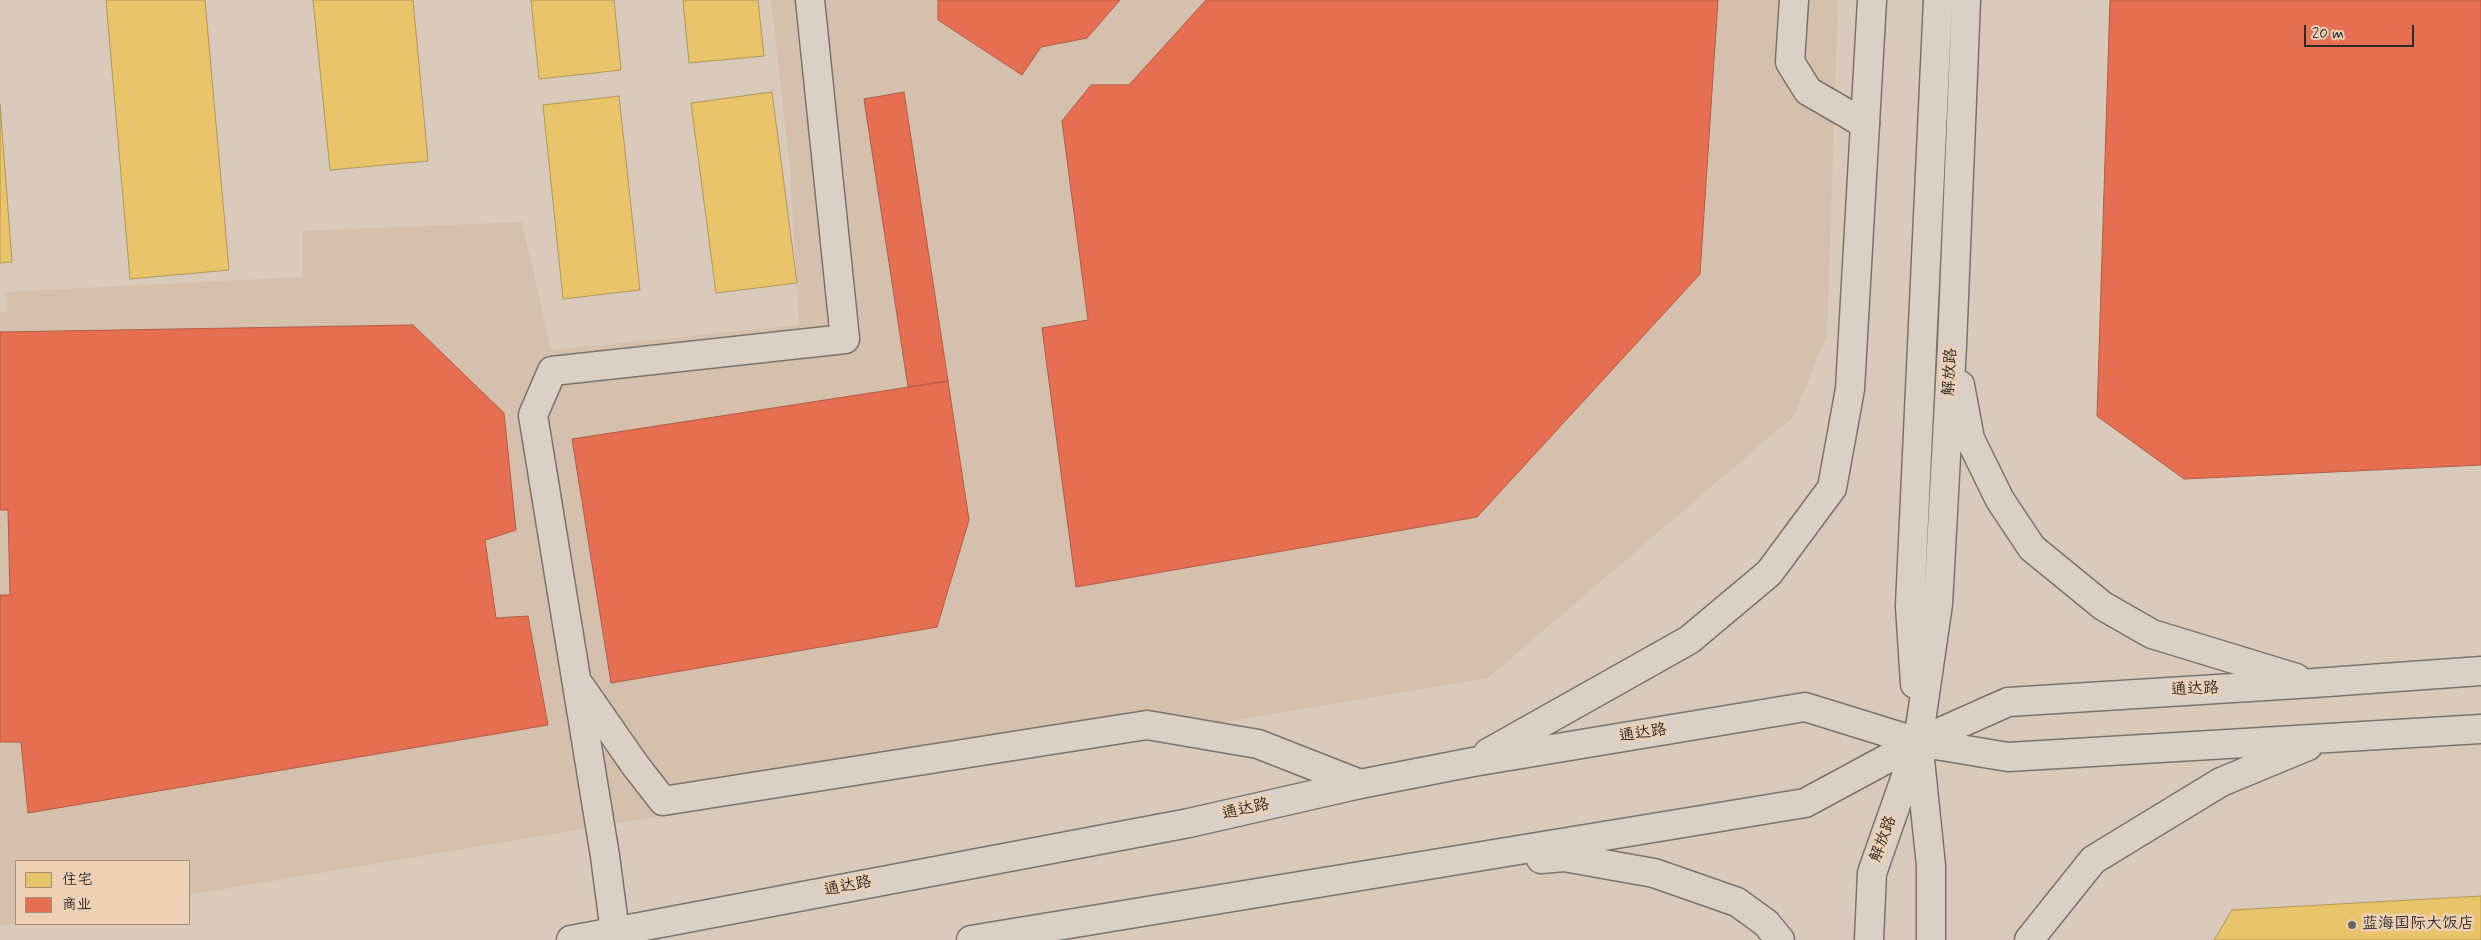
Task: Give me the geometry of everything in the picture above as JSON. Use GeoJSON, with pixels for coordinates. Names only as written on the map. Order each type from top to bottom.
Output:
{"type":"FeatureCollection","features":[{"type":"Feature","properties":{"kind":"main road"},"geometry":{"type":"LineString","coordinates":[[615,932],[606,856],[533,416],[552,371],[845,339],[810,0]]}},
{"type":"Feature","properties":{"kind":"main road"},"geometry":{"type":"LineString","coordinates":[[1794,0],[1790,62],[1808,91],[1865,124]]}},
{"type":"Feature","properties":{"kind":"main road"},"geometry":{"type":"LineString","coordinates":[[1473,762],[1689,640],[1769,573],[1832,488],[1850,388],[1872,0]]}},
{"type":"Feature","properties":{"kind":"main road","name":"解放路"},"geometry":{"type":"LineString","coordinates":[[1931,940],[1931,866],[1918,742],[1910,606],[1938,0]]}},
{"type":"Feature","properties":{"kind":"main road","name":"解放路"},"geometry":{"type":"LineString","coordinates":[[1869,940],[1872,873],[1918,742],[1938,604],[1952,346],[1966,0]]}},
{"type":"Feature","properties":{"kind":"main road"},"geometry":{"type":"LineString","coordinates":[[1952,346],[1970,439],[2000,500],[2032,548],[2103,606],[2152,634],[2314,683]]}},
{"type":"Feature","properties":{"kind":"main road","name":"通达路"},"geometry":{"type":"LineString","coordinates":[[971,940],[1805,803],[1918,742],[2008,702],[2481,671]]}},
{"type":"Feature","properties":{"kind":"main road"},"geometry":{"type":"LineString","coordinates":[[576,680],[635,765],[663,801],[1148,725],[1258,744],[1360,784]]}},
{"type":"Feature","properties":{"kind":"main road","name":"通达路"},"geometry":{"type":"LineString","coordinates":[[571,940],[1189,823],[1360,784],[1473,762],[1805,707],[1918,742],[2008,757],[2481,729]]}},
{"type":"Feature","properties":{"kind":"main road"},"geometry":{"type":"LineString","coordinates":[[2029,940],[2093,860],[2221,782],[2328,738]]}},
{"type":"Feature","properties":{"kind":"main road"},"geometry":{"type":"LineString","coordinates":[[1418,866],[1564,857],[1654,873],[1737,902],[1766,923],[1780,940]]}},
{"type":"Feature","properties":{"kind":"shaded area"},"geometry":{"type":"Polygon","coordinates":[[[771,0],[1838,0],[1827,335],[1794,416],[1488,678],[190,895],[190,860],[15,860],[15,923],[0,926],[0,312],[8,311],[4,292],[302,277],[302,231],[522,222],[551,350],[799,325],[790,169],[771,0]]]}},
{"type":"Feature","properties":{"kind":"building: 住宅"},"geometry":{"type":"Polygon","coordinates":[[[106,0],[205,0],[229,270],[130,279],[106,0]]]}},
{"type":"Feature","properties":{"kind":"building: 住宅"},"geometry":{"type":"Polygon","coordinates":[[[313,0],[413,0],[428,161],[330,170],[313,0]]]}},
{"type":"Feature","properties":{"kind":"building: 住宅"},"geometry":{"type":"Polygon","coordinates":[[[531,0],[614,0],[621,70],[539,79],[531,0]]]}},
{"type":"Feature","properties":{"kind":"building: 住宅"},"geometry":{"type":"Polygon","coordinates":[[[683,0],[758,0],[764,56],[689,63],[683,0]]]}},
{"type":"Feature","properties":{"kind":"building: 住宅"},"geometry":{"type":"Polygon","coordinates":[[[772,92],[797,283],[716,293],[691,103],[772,92]]]}},
{"type":"Feature","properties":{"kind":"building: 住宅"},"geometry":{"type":"Polygon","coordinates":[[[619,96],[640,290],[563,299],[543,105],[619,96]]]}},
{"type":"Feature","properties":{"kind":"building: 住宅"},"geometry":{"type":"Polygon","coordinates":[[[0,104],[12,262],[0,263],[0,104]]]}},
{"type":"Feature","properties":{"kind":"building: 住宅","name":"蓝海国际大饭店"},"geometry":{"type":"Polygon","coordinates":[[[2481,896],[2481,940],[2214,940],[2232,910],[2481,896]]]}},
{"type":"Feature","properties":{"kind":"building: 商业"},"geometry":{"type":"Polygon","coordinates":[[[938,0],[1120,0],[1087,38],[1041,47],[1022,75],[938,20],[938,0]]]}},
{"type":"Feature","properties":{"kind":"building: 商业"},"geometry":{"type":"Polygon","coordinates":[[[1206,0],[1718,0],[1700,274],[1477,517],[1076,587],[1042,328],[1088,320],[1062,121],[1091,85],[1129,85],[1206,0]]]}},
{"type":"Feature","properties":{"kind":"building: 商业"},"geometry":{"type":"Polygon","coordinates":[[[2110,0],[2481,0],[2481,465],[2184,479],[2097,416],[2110,0]]]}},
{"type":"Feature","properties":{"kind":"building: 商业"},"geometry":{"type":"Polygon","coordinates":[[[904,92],[948,381],[908,387],[864,99],[904,92]]]}},
{"type":"Feature","properties":{"kind":"building: 商业"},"geometry":{"type":"Polygon","coordinates":[[[413,325],[504,413],[516,530],[485,540],[496,618],[528,616],[548,725],[28,813],[21,742],[0,742],[0,595],[10,595],[8,510],[0,510],[0,332],[413,325]]]}},
{"type":"Feature","properties":{"kind":"building: 商业"},"geometry":{"type":"Polygon","coordinates":[[[948,381],[969,520],[937,627],[611,683],[572,439],[948,381]]]}},
{"type":"Feature","properties":{"kind":"place","name":"蓝海国际大饭店"},"geometry":{"type":"Point","coordinates":[2352,925]}}]}
